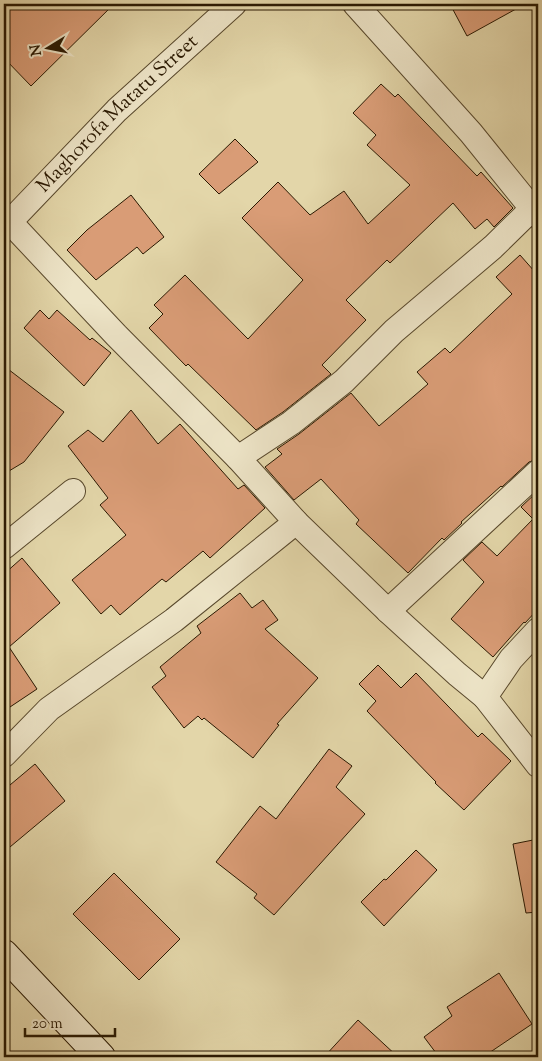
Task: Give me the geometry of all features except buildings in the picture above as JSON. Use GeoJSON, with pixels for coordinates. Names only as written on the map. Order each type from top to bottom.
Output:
{"type":"FeatureCollection","features":[{"type":"Feature","properties":{"kind":"street","name":"Maghorofa Matatu Street"},"geometry":{"type":"LineString","coordinates":[[7,224],[117,110],[234,4]]}},
{"type":"Feature","properties":{"kind":"street"},"geometry":{"type":"LineString","coordinates":[[238,458],[291,423],[344,381],[394,331],[536,209],[356,4]]}},
{"type":"Feature","properties":{"kind":"street"},"geometry":{"type":"LineString","coordinates":[[7,224],[238,458],[296,522],[388,611],[485,697],[538,765]]}},
{"type":"Feature","properties":{"kind":"street"},"geometry":{"type":"LineString","coordinates":[[388,611],[538,472]]}},
{"type":"Feature","properties":{"kind":"street"},"geometry":{"type":"LineString","coordinates":[[4,547],[73,492]]}},
{"type":"Feature","properties":{"kind":"street"},"geometry":{"type":"LineString","coordinates":[[4,755],[50,709],[174,620],[296,522]]}},
{"type":"Feature","properties":{"kind":"street"},"geometry":{"type":"LineString","coordinates":[[485,697],[511,659],[538,630]]}},
{"type":"Feature","properties":{"kind":"street"},"geometry":{"type":"LineString","coordinates":[[4,954],[101,1057]]}}]}
